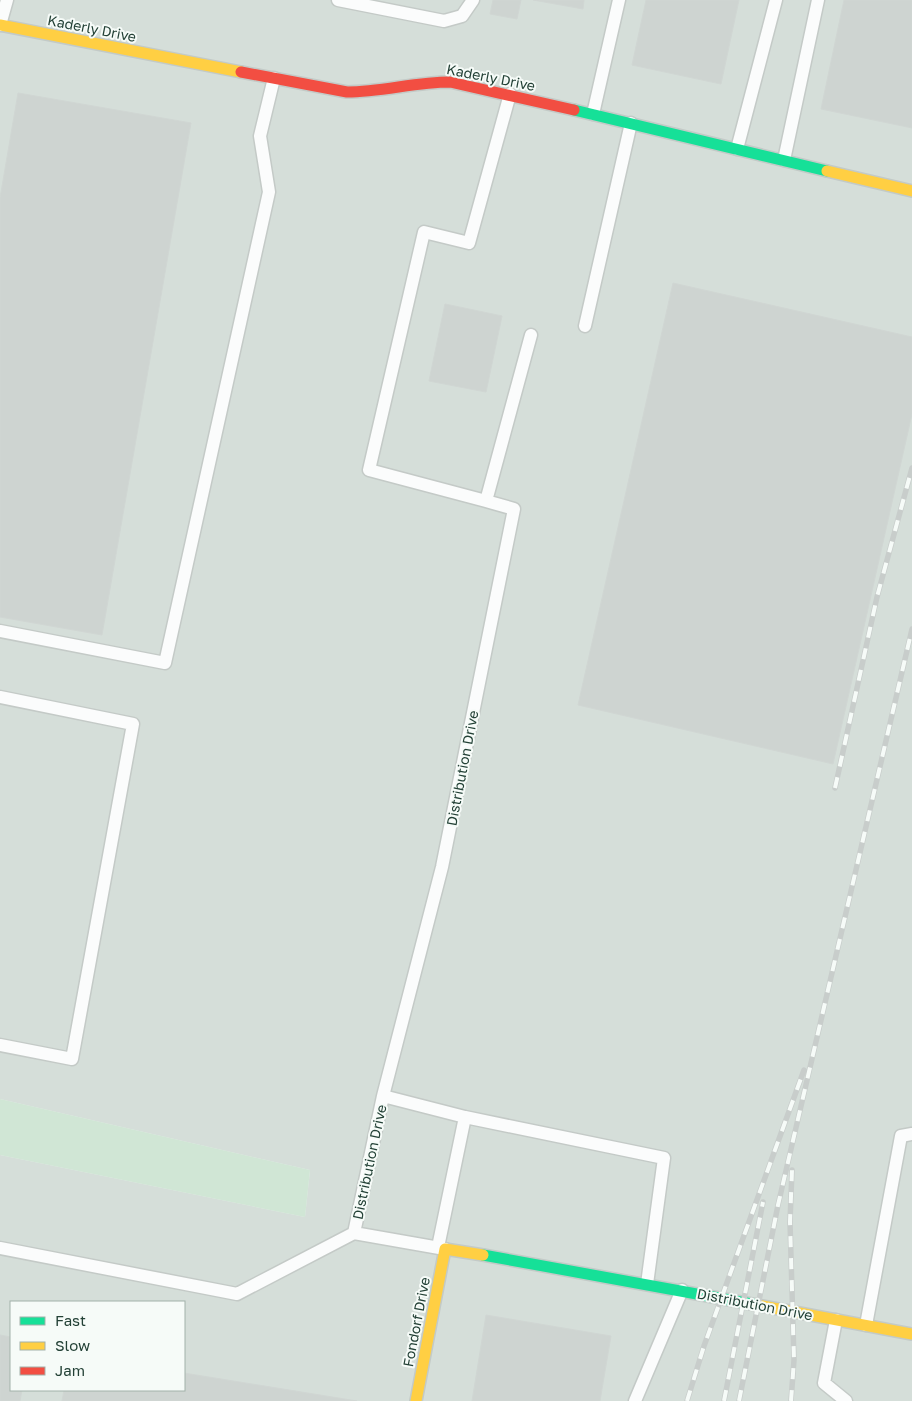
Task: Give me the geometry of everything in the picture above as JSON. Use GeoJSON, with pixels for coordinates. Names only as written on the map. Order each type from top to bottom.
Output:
{"type":"FeatureCollection","features":[{"type":"Feature","properties":{"kind":"street","name":"Kaderly Drive"},"geometry":{"type":"LineString","coordinates":[[0,25],[347,92],[365,92],[430,82],[450,82],[510,94],[912,191]]}},
{"type":"Feature","properties":{"kind":"street","name":"Distribution Drive"},"geometry":{"type":"LineString","coordinates":[[442,1248],[682,1290],[912,1334]]}},
{"type":"Feature","properties":{"kind":"street","name":"Fondorf Drive"},"geometry":{"type":"LineString","coordinates":[[416,1401],[442,1248]]}},
{"type":"Feature","properties":{"kind":"lane"},"geometry":{"type":"LineString","coordinates":[[0,25],[7,0]]}},
{"type":"Feature","properties":{"kind":"lane"},"geometry":{"type":"LineString","coordinates":[[338,0],[444,21],[462,16],[473,0]]}},
{"type":"Feature","properties":{"kind":"lane"},"geometry":{"type":"LineString","coordinates":[[593,114],[619,0]]}},
{"type":"Feature","properties":{"kind":"lane"},"geometry":{"type":"LineString","coordinates":[[737,149],[776,0]]}},
{"type":"Feature","properties":{"kind":"lane"},"geometry":{"type":"LineString","coordinates":[[784,160],[818,0]]}},
{"type":"Feature","properties":{"kind":"lane"},"geometry":{"type":"LineString","coordinates":[[0,631],[165,663],[269,192],[260,136],[274,78]]}},
{"type":"Feature","properties":{"kind":"lane"},"geometry":{"type":"LineString","coordinates":[[510,94],[469,243],[424,232],[369,470],[486,500],[531,335]]}},
{"type":"Feature","properties":{"kind":"lane"},"geometry":{"type":"LineString","coordinates":[[585,326],[631,123]]}},
{"type":"Feature","properties":{"kind":"lane","name":"Distribution Drive"},"geometry":{"type":"LineString","coordinates":[[442,1248],[354,1233],[383,1096],[442,867],[514,509],[486,500]]}},
{"type":"Feature","properties":{"kind":"lane"},"geometry":{"type":"LineString","coordinates":[[0,697],[133,724],[72,1059],[0,1045]]}},
{"type":"Feature","properties":{"kind":"lane"},"geometry":{"type":"LineString","coordinates":[[383,1096],[465,1117],[664,1158],[647,1284]]}},
{"type":"Feature","properties":{"kind":"lane"},"geometry":{"type":"LineString","coordinates":[[442,1248],[465,1117]]}},
{"type":"Feature","properties":{"kind":"lane"},"geometry":{"type":"LineString","coordinates":[[866,1325],[901,1136],[912,1134]]}},
{"type":"Feature","properties":{"kind":"lane"},"geometry":{"type":"LineString","coordinates":[[0,1248],[237,1294],[354,1233]]}},
{"type":"Feature","properties":{"kind":"lane"},"geometry":{"type":"LineString","coordinates":[[635,1401],[682,1290]]}},
{"type":"Feature","properties":{"kind":"lane"},"geometry":{"type":"LineString","coordinates":[[836,1320],[824,1383],[846,1401]]}},
{"type":"Feature","properties":{"kind":"shaded area"},"geometry":{"type":"Polygon","coordinates":[[[0,0],[912,0],[912,1401],[0,1401],[0,1155],[305,1217],[310,1170],[0,1099],[0,0]]]}},
{"type":"Feature","properties":{"kind":"green space"},"geometry":{"type":"Polygon","coordinates":[[[0,1099],[310,1170],[305,1217],[0,1155],[0,1099]]]}},
{"type":"Feature","properties":{"kind":"building"},"geometry":{"type":"Polygon","coordinates":[[[493,0],[521,0],[517,19],[490,14],[493,0]]]}},
{"type":"Feature","properties":{"kind":"building"},"geometry":{"type":"Polygon","coordinates":[[[533,0],[584,0],[583,9],[533,0]]]}},
{"type":"Feature","properties":{"kind":"building"},"geometry":{"type":"Polygon","coordinates":[[[646,0],[739,0],[721,84],[632,65],[646,0]]]}},
{"type":"Feature","properties":{"kind":"building"},"geometry":{"type":"Polygon","coordinates":[[[844,0],[912,0],[912,128],[821,109],[844,0]]]}},
{"type":"Feature","properties":{"kind":"building"},"geometry":{"type":"Polygon","coordinates":[[[18,93],[191,123],[102,635],[0,617],[0,198],[18,93]]]}},
{"type":"Feature","properties":{"kind":"building"},"geometry":{"type":"Polygon","coordinates":[[[673,283],[912,337],[912,414],[833,764],[578,705],[673,283]]]}},
{"type":"Feature","properties":{"kind":"building"},"geometry":{"type":"Polygon","coordinates":[[[445,304],[502,316],[486,392],[429,381],[445,304]]]}},
{"type":"Feature","properties":{"kind":"building"},"geometry":{"type":"Polygon","coordinates":[[[486,1315],[611,1336],[600,1401],[472,1401],[486,1315]]]}},
{"type":"Feature","properties":{"kind":"building"},"geometry":{"type":"Polygon","coordinates":[[[0,1335],[10,1337],[10,1391],[22,1391],[20,1401],[0,1401],[0,1335]]]}},
{"type":"Feature","properties":{"kind":"building"},"geometry":{"type":"Polygon","coordinates":[[[185,1373],[357,1401],[62,1401],[64,1391],[185,1391],[185,1373]]]}},
{"type":"Feature","properties":{"kind":"railway"},"geometry":{"type":"LineString","coordinates":[[835,788],[877,597],[912,468]]}},
{"type":"Feature","properties":{"kind":"railway"},"geometry":{"type":"LineString","coordinates":[[739,1401],[778,1205],[912,629]]}},
{"type":"Feature","properties":{"kind":"railway"},"geometry":{"type":"LineString","coordinates":[[687,1401],[704,1346],[804,1070]]}},
{"type":"Feature","properties":{"kind":"railway"},"geometry":{"type":"LineString","coordinates":[[791,1401],[794,1360],[790,1222],[792,1170]]}},
{"type":"Feature","properties":{"kind":"railway"},"geometry":{"type":"LineString","coordinates":[[724,1401],[763,1202]]}},
{"type":"Feature","properties":{"kind":"traffic: fast"},"geometry":{"type":"LineString","coordinates":[[574,110],[827,171]]}},
{"type":"Feature","properties":{"kind":"traffic: fast"},"geometry":{"type":"LineString","coordinates":[[483,1255],[757,1305]]}},
{"type":"Feature","properties":{"kind":"traffic: slow"},"geometry":{"type":"LineString","coordinates":[[0,25],[241,72]]}},
{"type":"Feature","properties":{"kind":"traffic: slow"},"geometry":{"type":"LineString","coordinates":[[827,171],[912,191]]}},
{"type":"Feature","properties":{"kind":"traffic: slow"},"geometry":{"type":"LineString","coordinates":[[416,1401],[445,1249],[483,1255]]}},
{"type":"Feature","properties":{"kind":"traffic: slow"},"geometry":{"type":"LineString","coordinates":[[757,1305],[912,1334]]}},
{"type":"Feature","properties":{"kind":"traffic: jam"},"geometry":{"type":"LineString","coordinates":[[241,72],[347,92],[450,82],[574,110]]}}]}
